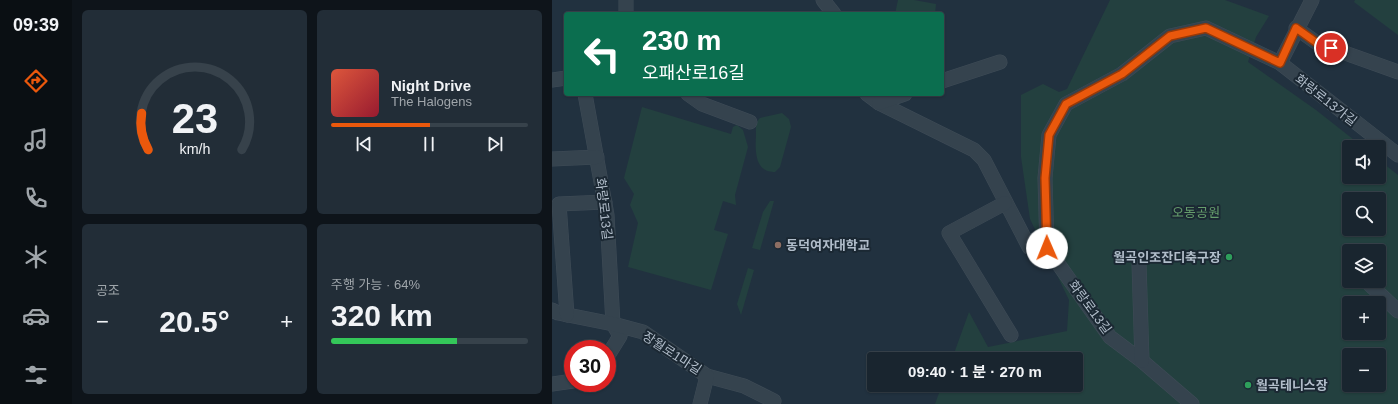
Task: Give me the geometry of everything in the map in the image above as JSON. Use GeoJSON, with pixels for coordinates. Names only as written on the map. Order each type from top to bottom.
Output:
{"type":"FeatureCollection","features":[{"type":"Feature","properties":{"kind":"street"},"geometry":{"type":"LineString","coordinates":[[626,0],[626,12]]}},
{"type":"Feature","properties":{"kind":"street"},"geometry":{"type":"LineString","coordinates":[[823,0],[832,12]]}},
{"type":"Feature","properties":{"kind":"street"},"geometry":{"type":"LineString","coordinates":[[1280,63],[1296,28],[1312,0]]}},
{"type":"Feature","properties":{"kind":"street","name":"화랑로13가길"},"geometry":{"type":"LineString","coordinates":[[1047,248],[1045,178],[1049,135],[1066,104],[1122,74],[1170,36],[1206,28],[1280,63],[1398,155]]}},
{"type":"Feature","properties":{"kind":"street"},"geometry":{"type":"LineString","coordinates":[[1296,28],[1317,43],[1398,72]]}},
{"type":"Feature","properties":{"kind":"street"},"geometry":{"type":"LineString","coordinates":[[944,80],[1000,62]]}},
{"type":"Feature","properties":{"kind":"street"},"geometry":{"type":"LineString","coordinates":[[552,80],[564,78]]}},
{"type":"Feature","properties":{"kind":"street","name":"화랑로13길"},"geometry":{"type":"LineString","coordinates":[[586,96],[607,215],[613,324],[620,336],[616,342]]}},
{"type":"Feature","properties":{"kind":"street"},"geometry":{"type":"LineString","coordinates":[[869,96],[878,103],[974,150],[984,160],[1029,247],[1047,248]]}},
{"type":"Feature","properties":{"kind":"street"},"geometry":{"type":"LineString","coordinates":[[878,103],[899,96]]}},
{"type":"Feature","properties":{"kind":"street"},"geometry":{"type":"LineString","coordinates":[[703,99],[750,122]]}},
{"type":"Feature","properties":{"kind":"street"},"geometry":{"type":"LineString","coordinates":[[552,159],[597,158]]}},
{"type":"Feature","properties":{"kind":"street"},"geometry":{"type":"LineString","coordinates":[[567,315],[559,204],[605,202]]}},
{"type":"Feature","properties":{"kind":"street"},"geometry":{"type":"LineString","coordinates":[[1005,203],[949,233],[1011,335]]}},
{"type":"Feature","properties":{"kind":"street","name":"화랑로13길"},"geometry":{"type":"LineString","coordinates":[[1047,248],[1110,337],[1192,404]]}},
{"type":"Feature","properties":{"kind":"street"},"geometry":{"type":"LineString","coordinates":[[1139,263],[1142,362]]}},
{"type":"Feature","properties":{"kind":"street"},"geometry":{"type":"LineString","coordinates":[[1373,288],[1398,311]]}},
{"type":"Feature","properties":{"kind":"street","name":"장월로1마길"},"geometry":{"type":"LineString","coordinates":[[552,310],[567,315],[644,332],[707,376],[744,386],[774,401]]}},
{"type":"Feature","properties":{"kind":"street","name":"장월로1마길"},"geometry":{"type":"LineString","coordinates":[[700,404],[707,376]]}},
{"type":"Feature","properties":{"kind":"street"},"geometry":{"type":"LineString","coordinates":[[552,384],[564,382]]}},
{"type":"Feature","properties":{"kind":"green space"},"geometry":{"type":"Polygon","coordinates":[[[898,0],[914,0],[936,4],[935,12],[895,12],[898,0]]]}},
{"type":"Feature","properties":{"kind":"green space","name":"오동공원"},"geometry":{"type":"Polygon","coordinates":[[[1110,0],[1225,0],[1269,16],[1256,37],[1248,62],[1316,110],[1354,140],[1342,140],[1342,184],[1386,184],[1386,166],[1398,175],[1398,404],[935,404],[939,392],[1083,392],[1083,352],[955,352],[969,312],[988,347],[1067,331],[1069,300],[1030,219],[1021,157],[1021,95],[1043,84],[1059,92],[1067,89],[1110,0]]]}},
{"type":"Feature","properties":{"kind":"green space"},"geometry":{"type":"Polygon","coordinates":[[[1355,0],[1398,0],[1398,35],[1354,2],[1355,0]]]}},
{"type":"Feature","properties":{"kind":"green space"},"geometry":{"type":"Polygon","coordinates":[[[642,107],[731,134],[733,127],[737,125],[743,130],[748,147],[735,195],[736,205],[723,201],[714,230],[728,234],[711,290],[628,267],[638,223],[630,205],[634,194],[624,178],[642,107]]]}},
{"type":"Feature","properties":{"kind":"green space"},"geometry":{"type":"Polygon","coordinates":[[[782,113],[789,119],[791,127],[780,167],[775,172],[768,171],[763,169],[760,165],[756,154],[757,124],[760,118],[782,113]]]}},
{"type":"Feature","properties":{"kind":"green space"},"geometry":{"type":"Polygon","coordinates":[[[770,201],[774,201],[760,250],[752,248],[763,212],[770,201]]]}},
{"type":"Feature","properties":{"kind":"green space"},"geometry":{"type":"Polygon","coordinates":[[[748,268],[754,270],[741,315],[737,304],[748,268]]]}},
{"type":"Feature","properties":{"kind":"place","name":"동덕여자대학교"},"geometry":{"type":"Point","coordinates":[778,245]}},
{"type":"Feature","properties":{"kind":"place","name":"월곡인조잔디축구장"},"geometry":{"type":"Point","coordinates":[1229,257]}},
{"type":"Feature","properties":{"kind":"place","name":"월곡테니스장"},"geometry":{"type":"Point","coordinates":[1248,385]}},
{"type":"Feature","properties":{"kind":"route"},"geometry":{"type":"LineString","coordinates":[[1047,248],[1045,178],[1049,135],[1066,104],[1122,74],[1170,36],[1206,28],[1280,63],[1296,28],[1317,43],[1331,48]]}}]}
